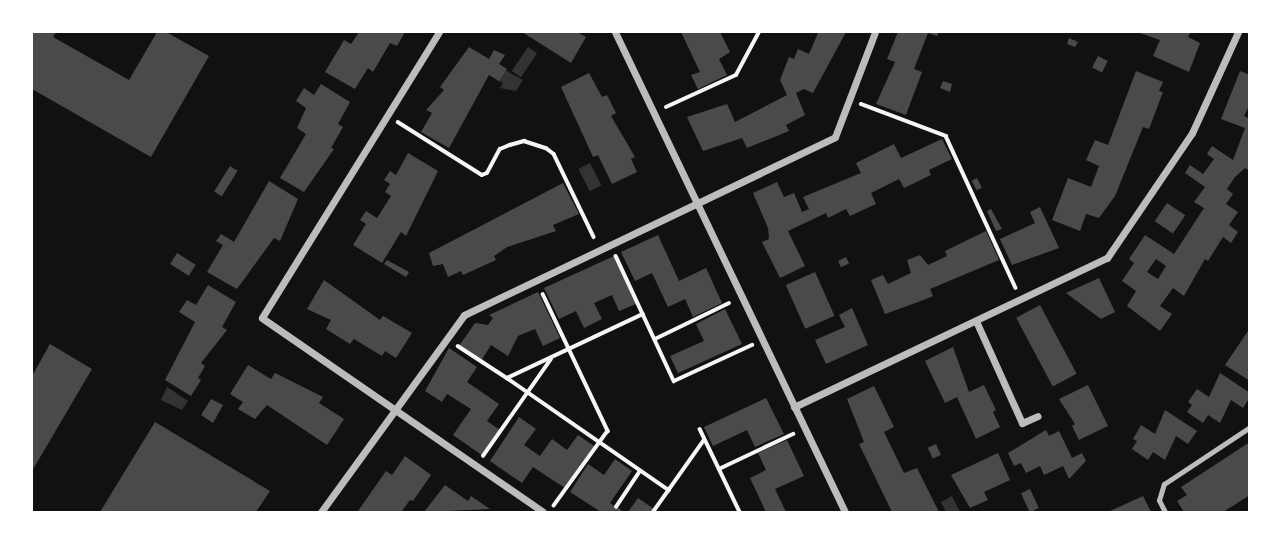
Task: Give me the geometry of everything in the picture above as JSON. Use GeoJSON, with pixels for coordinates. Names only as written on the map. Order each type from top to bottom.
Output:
{"type":"FeatureCollection","features":[{"type":"Feature","properties":{"kind":"street"},"geometry":{"type":"LineString","coordinates":[[439,32],[262,318],[543,513]]}},
{"type":"Feature","properties":{"kind":"street"},"geometry":{"type":"LineString","coordinates":[[615,32],[698,200],[845,513]]}},
{"type":"Feature","properties":{"kind":"street"},"geometry":{"type":"LineString","coordinates":[[321,513],[393,408],[464,315],[698,200],[835,137],[875,32]]}},
{"type":"Feature","properties":{"kind":"street"},"geometry":{"type":"LineString","coordinates":[[794,407],[1022,300],[1115,250],[1192,133],[1238,32]]}},
{"type":"Feature","properties":{"kind":"street"},"geometry":{"type":"LineString","coordinates":[[976,321],[1023,423],[1038,416]]}},
{"type":"Feature","properties":{"kind":"lane"},"geometry":{"type":"LineString","coordinates":[[1165,513],[1159,500],[1164,484],[1250,427]]}},
{"type":"Feature","properties":{"kind":"path"},"geometry":{"type":"LineString","coordinates":[[655,113],[736,75],[759,32]]}},
{"type":"Feature","properties":{"kind":"path"},"geometry":{"type":"LineString","coordinates":[[849,99],[946,136],[1022,300]]}},
{"type":"Feature","properties":{"kind":"path"},"geometry":{"type":"LineString","coordinates":[[387,115],[482,174],[487,173],[500,149],[524,141],[546,148],[554,154],[599,248]]}},
{"type":"Feature","properties":{"kind":"path"},"geometry":{"type":"LineString","coordinates":[[616,256],[674,382],[763,340]]}},
{"type":"Feature","properties":{"kind":"path"},"geometry":{"type":"LineString","coordinates":[[541,291],[608,431],[550,513]]}},
{"type":"Feature","properties":{"kind":"path"},"geometry":{"type":"LineString","coordinates":[[655,339],[723,306]]}},
{"type":"Feature","properties":{"kind":"path"},"geometry":{"type":"LineString","coordinates":[[507,378],[643,314]]}},
{"type":"Feature","properties":{"kind":"path"},"geometry":{"type":"LineString","coordinates":[[464,350],[669,490]]}},
{"type":"Feature","properties":{"kind":"path"},"geometry":{"type":"LineString","coordinates":[[483,456],[552,356]]}},
{"type":"Feature","properties":{"kind":"path"},"geometry":{"type":"LineString","coordinates":[[700,429],[740,513]]}},
{"type":"Feature","properties":{"kind":"path"},"geometry":{"type":"LineString","coordinates":[[719,469],[785,438]]}},
{"type":"Feature","properties":{"kind":"path"},"geometry":{"type":"LineString","coordinates":[[653,513],[704,439]]}},
{"type":"Feature","properties":{"kind":"path"},"geometry":{"type":"LineString","coordinates":[[617,507],[640,471]]}},
{"type":"Feature","properties":{"kind":"shaded area"},"geometry":{"type":"Polygon","coordinates":[[[528,47],[537,53],[521,77],[512,71],[528,47]]]}},
{"type":"Feature","properties":{"kind":"shaded area"},"geometry":{"type":"Polygon","coordinates":[[[503,69],[523,80],[516,91],[500,88],[503,83],[496,80],[503,69]]]}},
{"type":"Feature","properties":{"kind":"shaded area"},"geometry":{"type":"Polygon","coordinates":[[[590,163],[601,185],[590,191],[578,169],[590,163]]]}},
{"type":"Feature","properties":{"kind":"shaded area"},"geometry":{"type":"Polygon","coordinates":[[[167,387],[188,401],[182,410],[161,400],[167,387]]]}},
{"type":"Feature","properties":{"kind":"shaded area"},"geometry":{"type":"Polygon","coordinates":[[[952,496],[960,512],[946,512],[941,502],[952,496]]]}},
{"type":"Feature","properties":{"kind":"building"},"geometry":{"type":"Polygon","coordinates":[[[32,32],[56,32],[53,37],[129,80],[157,32],[166,32],[209,56],[151,157],[32,89],[32,32]]]}},
{"type":"Feature","properties":{"kind":"building"},"geometry":{"type":"Polygon","coordinates":[[[359,32],[405,32],[397,46],[390,43],[373,72],[368,68],[355,89],[325,72],[344,40],[351,44],[359,32]]]}},
{"type":"Feature","properties":{"kind":"building"},"geometry":{"type":"Polygon","coordinates":[[[522,32],[577,32],[586,37],[571,63],[522,32]]]}},
{"type":"Feature","properties":{"kind":"building"},"geometry":{"type":"Polygon","coordinates":[[[681,32],[720,32],[730,52],[719,59],[727,75],[698,89],[691,75],[700,72],[681,32]]]}},
{"type":"Feature","properties":{"kind":"building"},"geometry":{"type":"Polygon","coordinates":[[[813,32],[846,32],[813,93],[804,89],[796,93],[805,115],[786,125],[789,131],[747,148],[742,138],[703,151],[687,117],[727,104],[735,122],[787,95],[780,80],[789,57],[794,59],[798,49],[809,54],[818,33],[813,32]]]}},
{"type":"Feature","properties":{"kind":"building"},"geometry":{"type":"Polygon","coordinates":[[[898,32],[939,32],[937,36],[928,33],[914,69],[922,72],[906,115],[876,104],[895,62],[887,59],[898,32]]]}},
{"type":"Feature","properties":{"kind":"building"},"geometry":{"type":"Polygon","coordinates":[[[1137,32],[1190,33],[1188,37],[1200,43],[1189,72],[1153,56],[1160,40],[1137,32]]]}},
{"type":"Feature","properties":{"kind":"building"},"geometry":{"type":"Polygon","coordinates":[[[1069,38],[1078,42],[1075,47],[1067,44],[1069,38]]]}},
{"type":"Feature","properties":{"kind":"building"},"geometry":{"type":"Polygon","coordinates":[[[469,47],[489,59],[494,50],[505,55],[499,64],[507,69],[499,81],[489,75],[449,148],[421,132],[432,113],[426,110],[444,90],[440,87],[469,47]]]}},
{"type":"Feature","properties":{"kind":"building"},"geometry":{"type":"Polygon","coordinates":[[[1098,56],[1108,61],[1102,73],[1092,68],[1098,56]]]}},
{"type":"Feature","properties":{"kind":"building"},"geometry":{"type":"Polygon","coordinates":[[[1136,71],[1163,82],[1159,91],[1163,92],[1149,129],[1143,127],[1115,196],[1099,218],[1086,214],[1080,231],[1052,220],[1068,178],[1091,187],[1099,166],[1086,160],[1095,140],[1108,145],[1136,71]]]}},
{"type":"Feature","properties":{"kind":"building"},"geometry":{"type":"Polygon","coordinates":[[[1240,71],[1250,75],[1250,104],[1244,116],[1250,119],[1250,171],[1245,168],[1227,189],[1233,194],[1226,204],[1238,212],[1229,225],[1238,232],[1231,243],[1223,237],[1208,261],[1205,259],[1184,296],[1173,288],[1160,306],[1172,314],[1160,331],[1127,306],[1136,291],[1122,281],[1134,263],[1129,259],[1145,235],[1174,254],[1204,208],[1194,202],[1205,187],[1185,173],[1190,165],[1203,174],[1214,159],[1207,154],[1212,146],[1233,160],[1245,128],[1221,119],[1240,71]],[[1156,259],[1147,272],[1158,279],[1166,266],[1156,259]]]}},
{"type":"Feature","properties":{"kind":"building"},"geometry":{"type":"Polygon","coordinates":[[[589,73],[602,97],[607,95],[616,113],[611,116],[635,157],[631,159],[637,172],[612,184],[598,155],[593,157],[561,87],[589,73]]]}},
{"type":"Feature","properties":{"kind":"building"},"geometry":{"type":"Polygon","coordinates":[[[943,81],[952,84],[950,92],[940,88],[943,81]]]}},
{"type":"Feature","properties":{"kind":"building"},"geometry":{"type":"Polygon","coordinates":[[[321,84],[350,102],[338,124],[343,127],[331,148],[334,149],[304,192],[280,178],[306,134],[297,128],[306,108],[296,101],[304,88],[314,95],[321,84]]]}},
{"type":"Feature","properties":{"kind":"building"},"geometry":{"type":"Polygon","coordinates":[[[942,139],[952,159],[929,170],[931,175],[904,188],[899,179],[871,193],[876,204],[850,216],[846,209],[828,218],[826,213],[788,231],[805,266],[780,278],[762,242],[769,239],[768,228],[753,193],[777,182],[784,197],[794,193],[802,212],[809,209],[803,197],[861,173],[856,163],[894,144],[901,158],[942,139]]]}},
{"type":"Feature","properties":{"kind":"building"},"geometry":{"type":"Polygon","coordinates":[[[408,153],[438,171],[406,236],[401,232],[382,263],[353,245],[366,224],[360,220],[366,211],[377,218],[391,196],[385,192],[390,184],[384,180],[390,171],[396,175],[408,153]]]}},
{"type":"Feature","properties":{"kind":"building"},"geometry":{"type":"Polygon","coordinates":[[[230,166],[238,171],[222,196],[214,191],[230,166]]]}},
{"type":"Feature","properties":{"kind":"building"},"geometry":{"type":"Polygon","coordinates":[[[977,178],[982,188],[977,191],[972,181],[977,178]]]}},
{"type":"Feature","properties":{"kind":"building"},"geometry":{"type":"Polygon","coordinates":[[[269,181],[298,199],[280,241],[274,238],[237,289],[207,272],[223,245],[216,241],[221,234],[234,242],[269,181]]]}},
{"type":"Feature","properties":{"kind":"building"},"geometry":{"type":"Polygon","coordinates":[[[563,183],[579,214],[553,225],[556,231],[507,247],[494,256],[496,260],[463,275],[461,271],[448,277],[443,264],[433,266],[429,253],[563,183]]]}},
{"type":"Feature","properties":{"kind":"building"},"geometry":{"type":"Polygon","coordinates":[[[1167,203],[1185,215],[1173,234],[1155,221],[1167,203]]]}},
{"type":"Feature","properties":{"kind":"building"},"geometry":{"type":"Polygon","coordinates":[[[1040,207],[1059,248],[1012,265],[1000,239],[1035,223],[1030,212],[1040,207]]]}},
{"type":"Feature","properties":{"kind":"building"},"geometry":{"type":"Polygon","coordinates":[[[991,209],[1002,229],[996,231],[987,211],[991,209]]]}},
{"type":"Feature","properties":{"kind":"building"},"geometry":{"type":"Polygon","coordinates":[[[986,231],[999,260],[930,289],[933,296],[885,314],[871,280],[883,275],[888,284],[911,273],[907,260],[920,255],[928,265],[947,256],[945,251],[986,231]]]}},
{"type":"Feature","properties":{"kind":"building"},"geometry":{"type":"Polygon","coordinates":[[[658,235],[679,281],[706,268],[722,303],[693,317],[685,299],[668,307],[652,273],[635,281],[621,252],[658,235]]]}},
{"type":"Feature","properties":{"kind":"building"},"geometry":{"type":"Polygon","coordinates":[[[177,253],[196,265],[189,276],[170,264],[177,253]]]}},
{"type":"Feature","properties":{"kind":"building"},"geometry":{"type":"Polygon","coordinates":[[[614,256],[636,304],[619,311],[612,295],[594,303],[602,319],[584,328],[576,311],[559,319],[544,288],[614,256]]]}},
{"type":"Feature","properties":{"kind":"building"},"geometry":{"type":"Polygon","coordinates":[[[846,257],[849,263],[841,267],[838,261],[846,257]]]}},
{"type":"Feature","properties":{"kind":"building"},"geometry":{"type":"Polygon","coordinates":[[[387,260],[409,272],[406,277],[384,264],[387,260]]]}},
{"type":"Feature","properties":{"kind":"building"},"geometry":{"type":"Polygon","coordinates":[[[815,272],[835,316],[805,329],[786,285],[815,272]]]}},
{"type":"Feature","properties":{"kind":"building"},"geometry":{"type":"Polygon","coordinates":[[[1099,278],[1115,312],[1101,319],[1066,293],[1099,278]]]}},
{"type":"Feature","properties":{"kind":"building"},"geometry":{"type":"Polygon","coordinates":[[[324,280],[380,320],[383,316],[412,333],[396,358],[385,351],[382,356],[354,339],[350,344],[326,329],[331,320],[307,309],[324,280]]]}},
{"type":"Feature","properties":{"kind":"building"},"geometry":{"type":"Polygon","coordinates":[[[208,285],[236,302],[222,327],[227,330],[201,363],[205,366],[198,378],[201,380],[191,396],[165,380],[195,322],[179,312],[187,300],[196,305],[208,285]]]}},
{"type":"Feature","properties":{"kind":"building"},"geometry":{"type":"Polygon","coordinates":[[[538,292],[560,338],[543,346],[535,329],[518,336],[508,356],[491,345],[481,361],[459,346],[475,323],[488,325],[493,318],[489,315],[538,292]]]}},
{"type":"Feature","properties":{"kind":"building"},"geometry":{"type":"Polygon","coordinates":[[[1040,305],[1077,374],[1053,387],[1016,318],[1040,305]]]}},
{"type":"Feature","properties":{"kind":"building"},"geometry":{"type":"Polygon","coordinates":[[[852,308],[868,345],[826,364],[815,340],[845,327],[839,315],[852,308]]]}},
{"type":"Feature","properties":{"kind":"building"},"geometry":{"type":"Polygon","coordinates":[[[725,309],[742,344],[678,373],[670,356],[704,341],[696,324],[725,309]]]}},
{"type":"Feature","properties":{"kind":"building"},"geometry":{"type":"Polygon","coordinates":[[[1250,328],[1250,381],[1225,365],[1250,328]]]}},
{"type":"Feature","properties":{"kind":"building"},"geometry":{"type":"Polygon","coordinates":[[[50,344],[92,369],[32,471],[32,376],[50,344]]]}},
{"type":"Feature","properties":{"kind":"building"},"geometry":{"type":"Polygon","coordinates":[[[953,347],[969,392],[984,385],[996,410],[993,412],[1000,427],[976,439],[957,397],[945,403],[925,361],[953,347]]]}},
{"type":"Feature","properties":{"kind":"building"},"geometry":{"type":"Polygon","coordinates":[[[449,348],[477,367],[467,382],[499,404],[487,421],[500,430],[483,456],[453,435],[471,409],[447,394],[442,402],[425,391],[449,348]]]}},
{"type":"Feature","properties":{"kind":"building"},"geometry":{"type":"Polygon","coordinates":[[[248,365],[271,379],[275,373],[323,397],[319,403],[344,419],[327,445],[267,405],[255,419],[238,409],[243,402],[230,394],[248,365]]]}},
{"type":"Feature","properties":{"kind":"building"},"geometry":{"type":"Polygon","coordinates":[[[1220,373],[1250,393],[1250,397],[1243,408],[1231,400],[1220,423],[1208,415],[1203,423],[1187,412],[1192,405],[1188,402],[1197,389],[1209,397],[1220,373]]]}},
{"type":"Feature","properties":{"kind":"building"},"geometry":{"type":"Polygon","coordinates":[[[1088,385],[1108,426],[1079,440],[1072,426],[1075,424],[1059,399],[1088,385]]]}},
{"type":"Feature","properties":{"kind":"building"},"geometry":{"type":"Polygon","coordinates":[[[874,386],[894,427],[884,432],[904,473],[917,468],[939,512],[892,512],[859,444],[864,442],[847,399],[874,386]]]}},
{"type":"Feature","properties":{"kind":"building"},"geometry":{"type":"Polygon","coordinates":[[[766,398],[784,434],[755,447],[747,430],[713,446],[704,427],[766,398]]]}},
{"type":"Feature","properties":{"kind":"building"},"geometry":{"type":"Polygon","coordinates":[[[211,399],[223,405],[213,423],[201,415],[211,399]]]}},
{"type":"Feature","properties":{"kind":"building"},"geometry":{"type":"Polygon","coordinates":[[[1165,410],[1197,431],[1188,444],[1176,436],[1165,460],[1153,452],[1148,460],[1132,449],[1137,441],[1133,439],[1141,425],[1155,434],[1165,410]]]}},
{"type":"Feature","properties":{"kind":"building"},"geometry":{"type":"Polygon","coordinates":[[[519,417],[536,429],[524,445],[540,456],[552,439],[567,450],[578,435],[594,446],[565,488],[533,467],[522,483],[490,461],[519,417]]]}},
{"type":"Feature","properties":{"kind":"building"},"geometry":{"type":"Polygon","coordinates":[[[155,422],[270,491],[256,512],[100,512],[155,422]]]}},
{"type":"Feature","properties":{"kind":"building"},"geometry":{"type":"Polygon","coordinates":[[[1046,430],[1049,436],[1059,431],[1072,458],[1082,453],[1086,461],[1069,479],[1063,466],[1044,475],[1040,466],[1026,473],[1021,463],[1014,466],[1008,453],[1046,430]]]}},
{"type":"Feature","properties":{"kind":"building"},"geometry":{"type":"Polygon","coordinates":[[[787,440],[804,476],[775,489],[786,512],[766,512],[750,478],[766,470],[758,453],[787,440]]]}},
{"type":"Feature","properties":{"kind":"building"},"geometry":{"type":"Polygon","coordinates":[[[1250,442],[1250,495],[1223,512],[1184,512],[1177,501],[1187,495],[1181,487],[1250,442]]]}},
{"type":"Feature","properties":{"kind":"building"},"geometry":{"type":"Polygon","coordinates":[[[936,444],[941,455],[933,459],[928,448],[936,444]]]}},
{"type":"Feature","properties":{"kind":"building"},"geometry":{"type":"Polygon","coordinates":[[[998,453],[1010,480],[984,492],[988,500],[970,508],[951,475],[998,453]]]}},
{"type":"Feature","properties":{"kind":"building"},"geometry":{"type":"Polygon","coordinates":[[[405,456],[431,475],[413,501],[410,500],[401,512],[358,511],[386,471],[392,475],[405,456]]]}},
{"type":"Feature","properties":{"kind":"building"},"geometry":{"type":"Polygon","coordinates":[[[615,459],[632,471],[610,503],[624,512],[601,512],[570,492],[588,464],[604,475],[615,459]]]}},
{"type":"Feature","properties":{"kind":"building"},"geometry":{"type":"Polygon","coordinates":[[[445,485],[468,501],[471,496],[490,509],[424,512],[445,485]]]}},
{"type":"Feature","properties":{"kind":"building"},"geometry":{"type":"Polygon","coordinates":[[[1030,489],[1039,508],[1030,512],[1021,493],[1030,489]]]}},
{"type":"Feature","properties":{"kind":"building"},"geometry":{"type":"Polygon","coordinates":[[[1143,496],[1151,512],[1108,512],[1143,496]]]}},
{"type":"Feature","properties":{"kind":"building"},"geometry":{"type":"Polygon","coordinates":[[[638,498],[654,509],[651,512],[628,512],[638,498]]]}}]}
